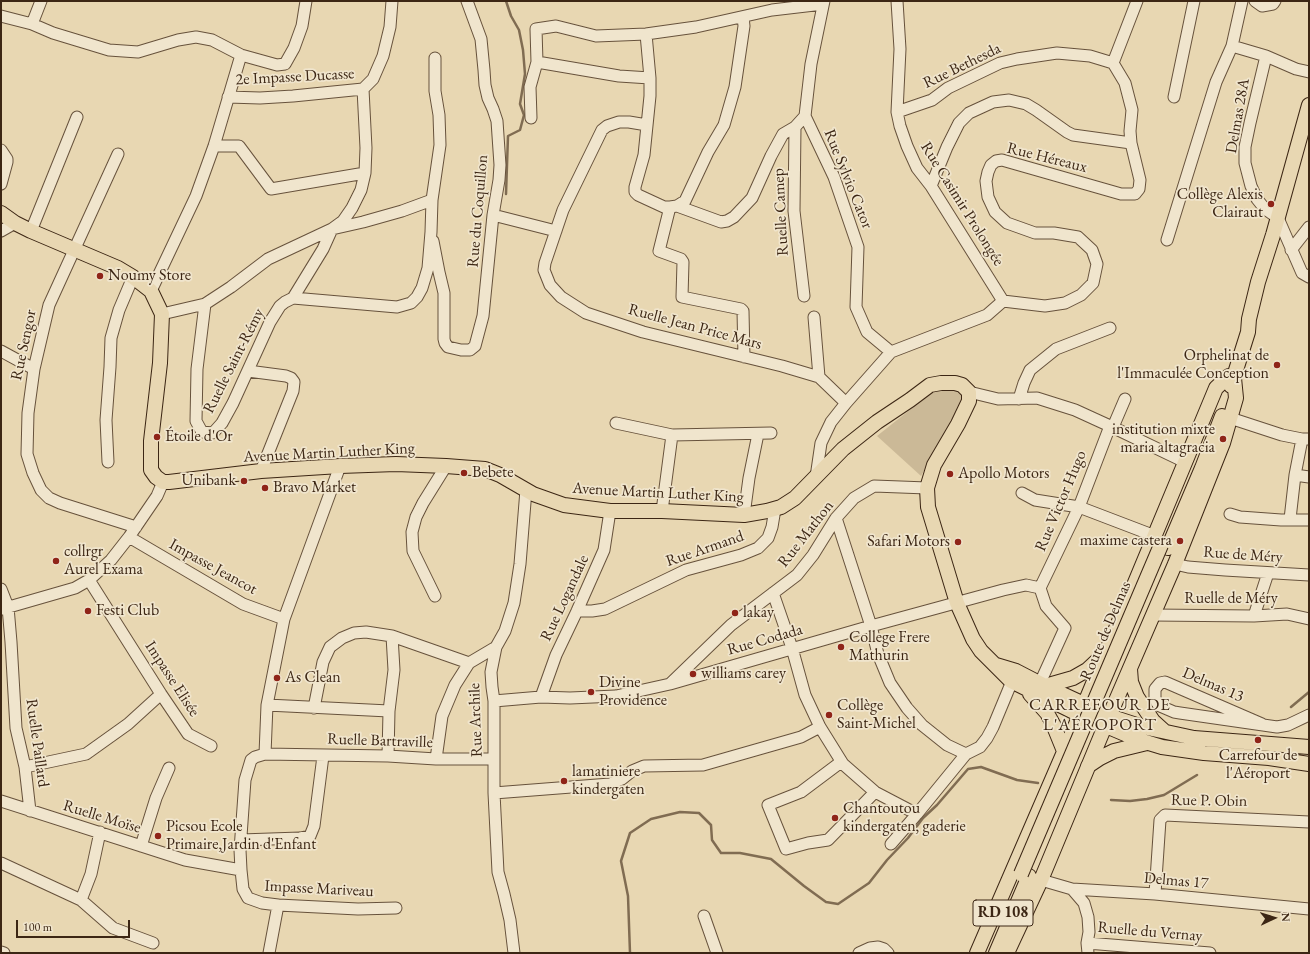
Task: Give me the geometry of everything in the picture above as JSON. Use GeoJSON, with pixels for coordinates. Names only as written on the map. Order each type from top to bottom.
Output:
{"type":"FeatureCollection","features":[{"type":"Feature","properties":{"kind":"main road","name":"Route de Delmas"},"geometry":{"type":"LineString","coordinates":[[996,953],[1030,877],[1161,543],[1231,377],[1244,331],[1250,319],[1258,282],[1278,218],[1309,105]]}},
{"type":"Feature","properties":{"kind":"main road"},"geometry":{"type":"LineString","coordinates":[[1,213],[15,223],[31,231],[118,268],[133,277],[150,291],[162,314],[160,363],[151,441],[151,470],[156,477],[163,482]]}},
{"type":"Feature","properties":{"kind":"main road"},"geometry":{"type":"LineString","coordinates":[[977,953],[1105,653],[1161,543],[1185,462],[1216,388],[1231,377],[1236,398],[1223,443],[1175,564],[1130,669],[1109,724],[1030,877],[1007,953]]}},
{"type":"Feature","properties":{"kind":"main road","name":"Avenue Martin Luther King"},"geometry":{"type":"LineString","coordinates":[[163,482],[261,471],[340,466],[396,464],[446,466],[484,469],[500,474],[526,490],[564,505],[610,511],[662,511],[744,515],[775,509],[795,498],[843,449],[877,422],[930,385],[941,382],[955,383],[962,385],[969,392]]}},
{"type":"Feature","properties":{"kind":"main road"},"geometry":{"type":"LineString","coordinates":[[969,392],[969,401],[958,424],[934,465],[927,488],[928,507],[957,603],[973,639],[981,651],[1017,681],[1047,713],[1064,751]]}},
{"type":"Feature","properties":{"kind":"main road"},"geometry":{"type":"LineString","coordinates":[[1043,685],[1073,678],[1087,670],[1105,653]]}},
{"type":"Feature","properties":{"kind":"main road"},"geometry":{"type":"LineString","coordinates":[[1130,669],[1132,682],[1137,697],[1153,721],[1164,731]]}},
{"type":"Feature","properties":{"kind":"main road"},"geometry":{"type":"LineString","coordinates":[[1017,681],[1043,685],[1134,739],[1147,743],[1162,747],[1204,753],[1269,758],[1309,764]]}},
{"type":"Feature","properties":{"kind":"main road"},"geometry":{"type":"LineString","coordinates":[[1017,681],[1081,707]]}},
{"type":"Feature","properties":{"kind":"main road"},"geometry":{"type":"LineString","coordinates":[[1109,724],[1143,727],[1194,738],[1309,747]]}},
{"type":"Feature","properties":{"kind":"main road"},"geometry":{"type":"LineString","coordinates":[[1088,766],[1114,751],[1147,743]]}},
{"type":"Feature","properties":{"kind":"main road","name":"Route de Delmas"},"geometry":{"type":"LineString","coordinates":[[986,953],[1030,877]]}},
{"type":"Feature","properties":{"kind":"street"},"geometry":{"type":"LineString","coordinates":[[32,24],[41,1]]}},
{"type":"Feature","properties":{"kind":"street"},"geometry":{"type":"LineString","coordinates":[[1,16],[32,24],[53,33],[109,50],[138,52],[178,40],[196,37],[212,40],[241,56],[277,66],[285,64],[294,48],[302,26],[306,1]]}},
{"type":"Feature","properties":{"kind":"street"},"geometry":{"type":"LineString","coordinates":[[162,314],[205,304],[268,259],[332,229],[343,221],[352,208],[361,190],[365,173],[366,148],[363,89],[374,79],[383,56],[390,26],[392,1]]}},
{"type":"Feature","properties":{"kind":"street","name":"Rue du Coquillon"},"geometry":{"type":"LineString","coordinates":[[431,232],[444,293],[445,343],[448,347],[470,350],[475,346],[483,316],[493,215],[500,165],[498,130],[495,115],[484,85],[481,39],[467,1]]}},
{"type":"Feature","properties":{"kind":"street","name":"Rue Casimir Prolongée"},"geometry":{"type":"LineString","coordinates":[[897,1],[900,49],[897,112],[907,146],[917,168],[931,186],[1003,301]]}},
{"type":"Feature","properties":{"kind":"street"},"geometry":{"type":"LineString","coordinates":[[1113,62],[1137,1]]}},
{"type":"Feature","properties":{"kind":"street"},"geometry":{"type":"LineString","coordinates":[[1174,97],[1194,1]]}},
{"type":"Feature","properties":{"kind":"street"},"geometry":{"type":"LineString","coordinates":[[1167,240],[1216,82],[1232,46],[1242,1]]}},
{"type":"Feature","properties":{"kind":"street"},"geometry":{"type":"LineString","coordinates":[[1255,1],[1262,6],[1274,4],[1275,1]]}},
{"type":"Feature","properties":{"kind":"street"},"geometry":{"type":"LineString","coordinates":[[531,118],[530,87],[537,62],[536,29],[556,26],[596,36],[646,34],[696,27],[772,10],[823,3]]}},
{"type":"Feature","properties":{"kind":"street","name":"Rue Sylvio Cator"},"geometry":{"type":"LineString","coordinates":[[823,3],[811,64],[805,116],[834,176],[858,247],[856,307],[867,332],[891,352]]}},
{"type":"Feature","properties":{"kind":"street"},"geometry":{"type":"LineString","coordinates":[[743,17],[744,26],[735,87],[724,125],[708,152],[685,202],[674,207],[659,251],[681,259],[683,262],[682,298],[741,309],[743,311],[744,356]]}},
{"type":"Feature","properties":{"kind":"street"},"geometry":{"type":"LineString","coordinates":[[646,34],[650,96],[644,155],[634,187],[634,192],[638,195],[664,206],[674,207],[721,222],[727,221],[734,217],[752,198],[771,156],[783,134],[795,127],[805,116]]}},
{"type":"Feature","properties":{"kind":"street"},"geometry":{"type":"LineString","coordinates":[[1232,46],[1266,56],[1296,69],[1309,72]]}},
{"type":"Feature","properties":{"kind":"street","name":"Rue Bethesda"},"geometry":{"type":"LineString","coordinates":[[897,112],[932,100],[948,88],[1000,63],[1017,59],[1057,53],[1090,56],[1113,62]]}},
{"type":"Feature","properties":{"kind":"street"},"geometry":{"type":"LineString","coordinates":[[150,291],[196,196],[214,146],[241,56]]}},
{"type":"Feature","properties":{"kind":"street","name":"Delmas 28A"},"geometry":{"type":"LineString","coordinates":[[1266,56],[1245,147],[1245,163],[1251,186],[1257,199],[1265,209],[1278,218]]}},
{"type":"Feature","properties":{"kind":"street"},"geometry":{"type":"LineString","coordinates":[[432,200],[376,218],[332,229],[293,298],[391,307],[405,306],[411,303],[422,288],[428,268],[432,200],[440,145],[439,115],[435,91],[435,58]]}},
{"type":"Feature","properties":{"kind":"street"},"geometry":{"type":"LineString","coordinates":[[537,62],[619,76],[650,78]]}},
{"type":"Feature","properties":{"kind":"street","name":"Rue Héreaux"},"geometry":{"type":"LineString","coordinates":[[1003,301],[1045,306],[1065,303],[1081,295],[1093,283],[1097,264],[1092,250],[1078,237],[1054,233],[1035,233],[1007,222],[995,212],[988,197],[986,181],[991,165],[996,161],[1002,160],[1121,194],[1136,194],[1139,189],[1140,180],[1131,143],[1130,131],[1132,110],[1125,82],[1113,62]]}},
{"type":"Feature","properties":{"kind":"street","name":"2e Impasse Ducasse"},"geometry":{"type":"LineString","coordinates":[[228,97],[260,98],[363,89]]}},
{"type":"Feature","properties":{"kind":"street"},"geometry":{"type":"LineString","coordinates":[[931,186],[947,147],[959,123],[969,113],[993,102],[1009,100],[1026,104],[1073,135],[1131,143]]}},
{"type":"Feature","properties":{"kind":"street"},"geometry":{"type":"LineString","coordinates":[[31,231],[77,117]]}},
{"type":"Feature","properties":{"kind":"street"},"geometry":{"type":"LineString","coordinates":[[493,215],[556,231],[563,210],[602,130],[607,126],[619,122],[647,124]]}},
{"type":"Feature","properties":{"kind":"street","name":"Ruelle Camep"},"geometry":{"type":"LineString","coordinates":[[795,127],[794,211],[804,296]]}},
{"type":"Feature","properties":{"kind":"street"},"geometry":{"type":"LineString","coordinates":[[214,146],[239,146],[271,189],[365,173]]}},
{"type":"Feature","properties":{"kind":"street"},"geometry":{"type":"LineString","coordinates":[[1,150],[7,159],[7,162],[1,184]]}},
{"type":"Feature","properties":{"kind":"street","name":"Rue Sengor"},"geometry":{"type":"LineString","coordinates":[[118,154],[49,305],[34,369],[28,413],[27,454],[40,490],[49,498],[60,503],[136,527]]}},
{"type":"Feature","properties":{"kind":"street"},"geometry":{"type":"LineString","coordinates":[[1278,218],[1302,273],[1309,277]]}},
{"type":"Feature","properties":{"kind":"street"},"geometry":{"type":"LineString","coordinates":[[1,231],[15,223]]}},
{"type":"Feature","properties":{"kind":"street"},"geometry":{"type":"LineString","coordinates":[[1291,250],[1309,227]]}},
{"type":"Feature","properties":{"kind":"street","name":"Ruelle Jean Price Mars"},"geometry":{"type":"LineString","coordinates":[[556,231],[544,270],[550,284],[562,297],[586,313],[643,332],[744,356],[819,377],[846,403]]}},
{"type":"Feature","properties":{"kind":"street"},"geometry":{"type":"LineString","coordinates":[[108,462],[106,420],[111,338],[119,310],[133,277]]}},
{"type":"Feature","properties":{"kind":"street","name":"Ruelle Saint-Rémy"},"geometry":{"type":"LineString","coordinates":[[205,304],[197,370],[196,421],[202,432],[213,433],[222,423],[233,403],[270,322],[280,306],[293,298]]}},
{"type":"Feature","properties":{"kind":"street"},"geometry":{"type":"LineString","coordinates":[[816,477],[821,443],[831,422],[891,352],[987,315],[1003,301]]}},
{"type":"Feature","properties":{"kind":"street"},"geometry":{"type":"LineString","coordinates":[[814,317],[819,377]]}},
{"type":"Feature","properties":{"kind":"street"},"geometry":{"type":"LineString","coordinates":[[1019,399],[1030,370],[1056,350],[1110,328]]}},
{"type":"Feature","properties":{"kind":"street"},"geometry":{"type":"LineString","coordinates":[[1,351],[34,369]]}},
{"type":"Feature","properties":{"kind":"street"},"geometry":{"type":"LineString","coordinates":[[248,371],[286,376],[294,382],[293,391],[261,471]]}},
{"type":"Feature","properties":{"kind":"street"},"geometry":{"type":"LineString","coordinates":[[969,392],[998,399],[1037,398],[1075,410],[1185,462]]}},
{"type":"Feature","properties":{"kind":"street","name":"Rue Victor Hugo"},"geometry":{"type":"LineString","coordinates":[[1040,588],[1079,507],[1111,426],[1124,400]]}},
{"type":"Feature","properties":{"kind":"street"},"geometry":{"type":"LineString","coordinates":[[1230,418],[1282,435],[1306,439],[1295,475],[1290,520]]}},
{"type":"Feature","properties":{"kind":"street"},"geometry":{"type":"LineString","coordinates":[[616,423],[672,435],[771,434]]}},
{"type":"Feature","properties":{"kind":"street"},"geometry":{"type":"LineString","coordinates":[[744,515],[749,478],[758,434]]}},
{"type":"Feature","properties":{"kind":"street"},"geometry":{"type":"LineString","coordinates":[[662,511],[672,435]]}},
{"type":"Feature","properties":{"kind":"street"},"geometry":{"type":"LineString","coordinates":[[241,870],[241,840],[245,780],[251,760],[265,754],[267,706],[284,619],[340,466]]}},
{"type":"Feature","properties":{"kind":"street"},"geometry":{"type":"LineString","coordinates":[[434,596],[413,551],[412,532],[416,517],[423,503],[446,466]]}},
{"type":"Feature","properties":{"kind":"street"},"geometry":{"type":"LineString","coordinates":[[1295,475],[1309,477]]}},
{"type":"Feature","properties":{"kind":"street"},"geometry":{"type":"LineString","coordinates":[[5,608],[75,588],[89,580],[110,560],[129,537],[157,496],[163,482]]}},
{"type":"Feature","properties":{"kind":"street","name":"Rue Mathon"},"geometry":{"type":"LineString","coordinates":[[670,684],[731,625],[797,575],[813,555],[836,518],[854,498],[874,486],[927,488]]}},
{"type":"Feature","properties":{"kind":"street","name":"Rue Archile"},"geometry":{"type":"LineString","coordinates":[[514,953],[510,920],[498,872],[493,759],[494,701],[491,672],[496,647],[504,632],[514,603],[520,564],[526,490]]}},
{"type":"Feature","properties":{"kind":"street"},"geometry":{"type":"LineString","coordinates":[[1022,493],[1036,500],[1079,507],[1161,543]]}},
{"type":"Feature","properties":{"kind":"street","name":"Rue Armand"},"geometry":{"type":"LineString","coordinates":[[577,611],[605,609],[686,570],[741,555],[758,548],[768,538],[772,527],[775,509]]}},
{"type":"Feature","properties":{"kind":"street","name":"Rue Logandale"},"geometry":{"type":"LineString","coordinates":[[541,697],[556,655],[604,550],[610,511]]}},
{"type":"Feature","properties":{"kind":"street"},"geometry":{"type":"LineString","coordinates":[[1230,514],[1240,517],[1309,520]]}},
{"type":"Feature","properties":{"kind":"street"},"geometry":{"type":"LineString","coordinates":[[836,518],[871,626],[878,654],[890,683],[907,708],[922,725],[947,746],[966,754]]}},
{"type":"Feature","properties":{"kind":"street","name":"Impasse Jeancot"},"geometry":{"type":"LineString","coordinates":[[129,537],[243,604],[284,619]]}},
{"type":"Feature","properties":{"kind":"street","name":"Rue de Méry"},"geometry":{"type":"LineString","coordinates":[[1175,564],[1217,570],[1309,575]]}},
{"type":"Feature","properties":{"kind":"street"},"geometry":{"type":"LineString","coordinates":[[1254,616],[1268,573]]}},
{"type":"Feature","properties":{"kind":"street","name":"Impasse Elisée"},"geometry":{"type":"LineString","coordinates":[[89,580],[188,734],[211,746]]}},
{"type":"Feature","properties":{"kind":"street","name":"Rue Codada"},"geometry":{"type":"LineString","coordinates":[[494,701],[541,697],[570,698],[616,696],[670,684],[871,626],[1026,585],[1040,588]]}},
{"type":"Feature","properties":{"kind":"street"},"geometry":{"type":"LineString","coordinates":[[1040,588],[1046,606],[1065,628],[1043,685]]}},
{"type":"Feature","properties":{"kind":"street","name":"Ruelle Paillard"},"geometry":{"type":"LineString","coordinates":[[1,590],[11,642],[16,728],[25,767],[30,811]]}},
{"type":"Feature","properties":{"kind":"street"},"geometry":{"type":"LineString","coordinates":[[773,593],[792,648],[805,695],[820,728],[841,762],[875,792],[917,814]]}},
{"type":"Feature","properties":{"kind":"street","name":"Ruelle de Méry"},"geometry":{"type":"LineString","coordinates":[[1153,615],[1254,616],[1287,614],[1309,619]]}},
{"type":"Feature","properties":{"kind":"street"},"geometry":{"type":"LineString","coordinates":[[314,708],[323,662],[330,647],[342,638],[354,633],[366,632],[392,636],[469,663]]}},
{"type":"Feature","properties":{"kind":"street"},"geometry":{"type":"LineString","coordinates":[[388,756],[389,712],[394,670],[392,636]]}},
{"type":"Feature","properties":{"kind":"street"},"geometry":{"type":"LineString","coordinates":[[436,759],[442,716],[455,685],[469,663],[496,647]]}},
{"type":"Feature","properties":{"kind":"street"},"geometry":{"type":"LineString","coordinates":[[890,844],[917,814],[966,754],[980,747],[988,738],[1017,681]]}},
{"type":"Feature","properties":{"kind":"street","name":"Delmas 13"},"geometry":{"type":"LineString","coordinates":[[1262,724],[1165,682],[1160,683],[1155,689],[1155,698],[1157,703],[1160,706],[1174,712],[1262,724],[1277,726],[1288,725],[1309,715]]}},
{"type":"Feature","properties":{"kind":"street"},"geometry":{"type":"LineString","coordinates":[[25,767],[86,754],[128,724],[161,694]]}},
{"type":"Feature","properties":{"kind":"street"},"geometry":{"type":"LineString","coordinates":[[267,706],[389,712]]}},
{"type":"Feature","properties":{"kind":"street"},"geometry":{"type":"LineString","coordinates":[[494,793],[610,784],[644,766],[703,765],[801,737],[820,728]]}},
{"type":"Feature","properties":{"kind":"street","name":"Ruelle Bartraville"},"geometry":{"type":"LineString","coordinates":[[265,754],[388,756],[436,759],[493,759]]}},
{"type":"Feature","properties":{"kind":"street"},"geometry":{"type":"LineString","coordinates":[[241,840],[300,838],[310,836],[314,826],[323,756]]}},
{"type":"Feature","properties":{"kind":"street"},"geometry":{"type":"LineString","coordinates":[[841,762],[801,792],[768,805],[786,848],[828,840],[875,792]]}},
{"type":"Feature","properties":{"kind":"street"},"geometry":{"type":"LineString","coordinates":[[141,846],[156,798],[169,768]]}},
{"type":"Feature","properties":{"kind":"street","name":"Ruelle Moïse"},"geometry":{"type":"LineString","coordinates":[[1,801],[185,860],[241,870]]}},
{"type":"Feature","properties":{"kind":"street","name":"Rue P. Obin"},"geometry":{"type":"LineString","coordinates":[[1155,894],[1160,820],[1165,815],[1309,822]]}},
{"type":"Feature","properties":{"kind":"street"},"geometry":{"type":"LineString","coordinates":[[81,900],[91,874],[100,832]]}},
{"type":"Feature","properties":{"kind":"street"},"geometry":{"type":"LineString","coordinates":[[1,864],[81,900],[113,928],[154,943]]}},
{"type":"Feature","properties":{"kind":"street","name":"Impasse Mariveau"},"geometry":{"type":"LineString","coordinates":[[241,870],[243,889],[248,898],[262,904],[358,910],[396,908]]}},
{"type":"Feature","properties":{"kind":"street","name":"Delmas 17"},"geometry":{"type":"LineString","coordinates":[[1030,877],[1072,889],[1155,894],[1309,909]]}},
{"type":"Feature","properties":{"kind":"street"},"geometry":{"type":"LineString","coordinates":[[1072,889],[1084,903],[1088,917],[1089,932],[1087,948]]}},
{"type":"Feature","properties":{"kind":"street"},"geometry":{"type":"LineString","coordinates":[[269,953],[278,905]]}},
{"type":"Feature","properties":{"kind":"street"},"geometry":{"type":"LineString","coordinates":[[704,916],[717,953]]}},
{"type":"Feature","properties":{"kind":"street"},"geometry":{"type":"LineString","coordinates":[[859,953],[870,948],[878,947],[884,949],[888,953]]}},
{"type":"Feature","properties":{"kind":"street","name":"Ruelle du Vernay"},"geometry":{"type":"LineString","coordinates":[[1087,948],[1210,953]]}},
{"type":"Feature","properties":{"kind":"shaded area"},"geometry":{"type":"Polygon","coordinates":[[[950,388],[964,394],[964,402],[921,476],[877,436],[931,393],[950,388]]]}},
{"type":"Feature","properties":{"kind":"waterway"},"geometry":{"type":"LineString","coordinates":[[506,1],[511,16],[519,30],[523,50],[525,74],[520,104],[524,115],[520,130],[508,136],[506,194]]}},
{"type":"Feature","properties":{"kind":"waterway"},"geometry":{"type":"LineString","coordinates":[[1291,707],[1309,692]]}},
{"type":"Feature","properties":{"kind":"waterway"},"geometry":{"type":"LineString","coordinates":[[630,953],[628,896],[621,861],[630,833],[651,819],[680,812],[699,813],[711,825],[712,840],[721,853],[740,853],[771,859],[826,902],[838,904],[869,883],[887,860],[908,838],[923,818],[937,805],[968,769],[981,767],[1017,780],[1038,783]]}},
{"type":"Feature","properties":{"kind":"waterway"},"geometry":{"type":"LineString","coordinates":[[1111,800],[1130,801],[1164,795],[1197,775]]}},
{"type":"Feature","properties":{"kind":"place","name":"Collège Alexis Clairaut"},"geometry":{"type":"Point","coordinates":[1271,204]}},
{"type":"Feature","properties":{"kind":"place","name":"Noumy Store"},"geometry":{"type":"Point","coordinates":[100,276]}},
{"type":"Feature","properties":{"kind":"place","name":"Orphelinat de l'Immaculée Conception"},"geometry":{"type":"Point","coordinates":[1277,365]}},
{"type":"Feature","properties":{"kind":"place","name":"Étoile d'Or"},"geometry":{"type":"Point","coordinates":[157,437]}},
{"type":"Feature","properties":{"kind":"place","name":"institution mixte maria altagracia"},"geometry":{"type":"Point","coordinates":[1223,439]}},
{"type":"Feature","properties":{"kind":"place","name":"Bebete"},"geometry":{"type":"Point","coordinates":[464,473]}},
{"type":"Feature","properties":{"kind":"place","name":"Apollo Motors"},"geometry":{"type":"Point","coordinates":[950,474]}},
{"type":"Feature","properties":{"kind":"place","name":"Unibank"},"geometry":{"type":"Point","coordinates":[244,481]}},
{"type":"Feature","properties":{"kind":"place","name":"Bravo Market"},"geometry":{"type":"Point","coordinates":[265,488]}},
{"type":"Feature","properties":{"kind":"place","name":"maxime castera"},"geometry":{"type":"Point","coordinates":[1180,541]}},
{"type":"Feature","properties":{"kind":"place","name":"Safari Motors"},"geometry":{"type":"Point","coordinates":[958,542]}},
{"type":"Feature","properties":{"kind":"place","name":"collrgr Aurel Exama"},"geometry":{"type":"Point","coordinates":[56,561]}},
{"type":"Feature","properties":{"kind":"place","name":"Festi Club"},"geometry":{"type":"Point","coordinates":[88,611]}},
{"type":"Feature","properties":{"kind":"place","name":"lakay"},"geometry":{"type":"Point","coordinates":[735,613]}},
{"type":"Feature","properties":{"kind":"place","name":"College Frere Mathurin"},"geometry":{"type":"Point","coordinates":[841,647]}},
{"type":"Feature","properties":{"kind":"place","name":"williams carey"},"geometry":{"type":"Point","coordinates":[693,674]}},
{"type":"Feature","properties":{"kind":"place","name":"As Clean"},"geometry":{"type":"Point","coordinates":[277,678]}},
{"type":"Feature","properties":{"kind":"place","name":"Divine Providence"},"geometry":{"type":"Point","coordinates":[591,692]}},
{"type":"Feature","properties":{"kind":"place","name":"Collège Saint-Michel"},"geometry":{"type":"Point","coordinates":[829,715]}},
{"type":"Feature","properties":{"kind":"place","name":"Carrefour de l'Aéroport"},"geometry":{"type":"Point","coordinates":[1258,740]}},
{"type":"Feature","properties":{"kind":"place","name":"lamatiniere kindergaten"},"geometry":{"type":"Point","coordinates":[564,781]}},
{"type":"Feature","properties":{"kind":"place","name":"Chantoutou kindergaten, gaderie"},"geometry":{"type":"Point","coordinates":[835,818]}},
{"type":"Feature","properties":{"kind":"place","name":"Picsou Ecole Primaire,Jardin d'Enfant"},"geometry":{"type":"Point","coordinates":[158,836]}},
{"type":"Feature","properties":{"kind":"district","name":"CARREFOUR DE L'AÉROPORT"},"geometry":{"type":"Point","coordinates":[1100,715]}}]}
